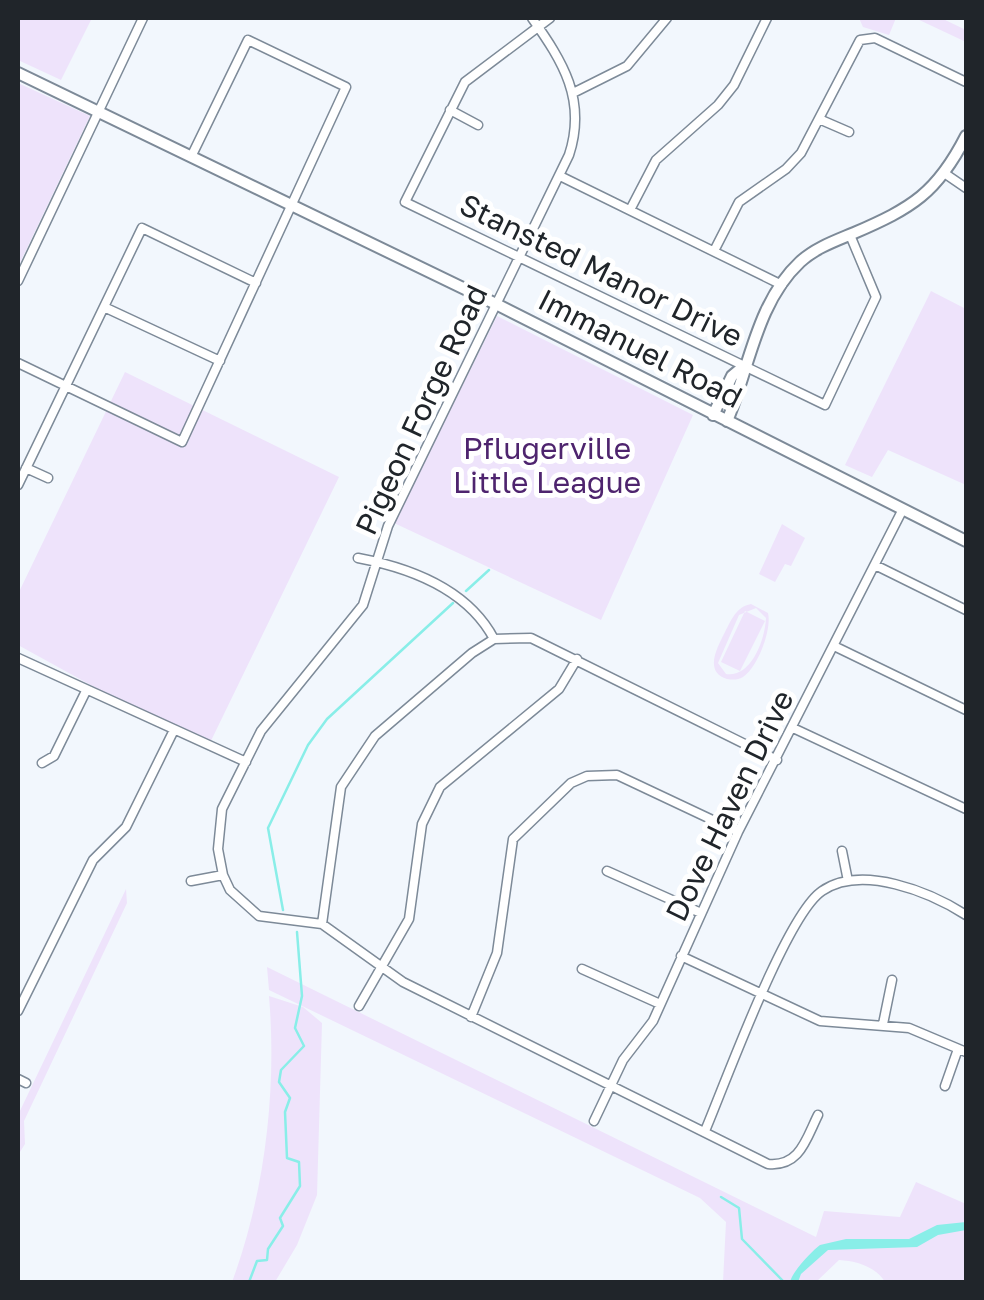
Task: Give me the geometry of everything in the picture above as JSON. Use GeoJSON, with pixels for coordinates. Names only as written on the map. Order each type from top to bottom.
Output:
{"type":"FeatureCollection","features":[{"type":"Feature","properties":{"kind":"street"},"geometry":{"type":"LineString","coordinates":[[18,281],[143,18]]}},
{"type":"Feature","properties":{"kind":"street"},"geometry":{"type":"LineString","coordinates":[[532,18],[575,92],[605,81],[626,66],[666,18]]}},
{"type":"Feature","properties":{"kind":"street","name":"Stansted Manor Drive"},"geometry":{"type":"LineString","coordinates":[[550,18],[465,82],[405,202],[825,406],[876,297],[850,234]]}},
{"type":"Feature","properties":{"kind":"street"},"geometry":{"type":"LineString","coordinates":[[630,210],[656,160],[718,105],[734,85],[766,18]]}},
{"type":"Feature","properties":{"kind":"street"},"geometry":{"type":"LineString","coordinates":[[714,250],[738,202],[794,161],[855,44],[867,38],[966,82]]}},
{"type":"Feature","properties":{"kind":"street"},"geometry":{"type":"LineString","coordinates":[[18,364],[182,442],[346,87],[248,40],[191,156]]}},
{"type":"Feature","properties":{"kind":"street","name":"Immanuel Road"},"geometry":{"type":"LineString","coordinates":[[18,73],[496,304],[966,541]]}},
{"type":"Feature","properties":{"kind":"street","name":"Pigeon Forge Road"},"geometry":{"type":"LineString","coordinates":[[222,875],[218,849],[222,809],[261,730],[364,605],[388,526],[560,176],[575,137],[575,92]]}},
{"type":"Feature","properties":{"kind":"street"},"geometry":{"type":"LineString","coordinates":[[450,110],[478,125]]}},
{"type":"Feature","properties":{"kind":"street"},"geometry":{"type":"LineString","coordinates":[[819,119],[849,132]]}},
{"type":"Feature","properties":{"kind":"street"},"geometry":{"type":"LineString","coordinates":[[713,415],[732,376],[744,366],[782,285],[810,254],[919,201],[946,174],[966,136]]}},
{"type":"Feature","properties":{"kind":"street"},"geometry":{"type":"LineString","coordinates":[[946,174],[966,188]]}},
{"type":"Feature","properties":{"kind":"street"},"geometry":{"type":"LineString","coordinates":[[560,176],[782,285]]}},
{"type":"Feature","properties":{"kind":"street"},"geometry":{"type":"LineString","coordinates":[[18,485],[142,228],[256,283]]}},
{"type":"Feature","properties":{"kind":"street"},"geometry":{"type":"LineString","coordinates":[[104,308],[220,361]]}},
{"type":"Feature","properties":{"kind":"street"},"geometry":{"type":"LineString","coordinates":[[727,422],[744,382],[744,366]]}},
{"type":"Feature","properties":{"kind":"street"},"geometry":{"type":"LineString","coordinates":[[26,468],[48,478]]}},
{"type":"Feature","properties":{"kind":"street","name":"Dove Haven Drive"},"geometry":{"type":"LineString","coordinates":[[594,1121],[660,1004],[738,832],[903,509]]}},
{"type":"Feature","properties":{"kind":"street"},"geometry":{"type":"LineString","coordinates":[[358,558],[378,562],[468,601],[494,640]]}},
{"type":"Feature","properties":{"kind":"street"},"geometry":{"type":"LineString","coordinates":[[876,566],[966,610]]}},
{"type":"Feature","properties":{"kind":"street"},"geometry":{"type":"LineString","coordinates":[[322,924],[336,806],[352,768],[395,714],[494,640],[531,638],[777,760]]}},
{"type":"Feature","properties":{"kind":"street"},"geometry":{"type":"LineString","coordinates":[[834,646],[966,710]]}},
{"type":"Feature","properties":{"kind":"street"},"geometry":{"type":"LineString","coordinates":[[308,655],[318,662]]}},
{"type":"Feature","properties":{"kind":"street"},"geometry":{"type":"LineString","coordinates":[[18,658],[246,762]]}},
{"type":"Feature","properties":{"kind":"street"},"geometry":{"type":"LineString","coordinates":[[358,1006],[409,920],[422,824],[440,786],[559,689],[577,659]]}},
{"type":"Feature","properties":{"kind":"street"},"geometry":{"type":"LineString","coordinates":[[42,763],[54,756],[86,690]]}},
{"type":"Feature","properties":{"kind":"street"},"geometry":{"type":"LineString","coordinates":[[793,728],[966,809]]}},
{"type":"Feature","properties":{"kind":"street"},"geometry":{"type":"LineString","coordinates":[[18,1011],[94,860],[126,826],[174,730]]}},
{"type":"Feature","properties":{"kind":"street"},"geometry":{"type":"LineString","coordinates":[[471,1016],[492,974],[512,839],[572,783],[588,776],[617,775],[738,832]]}},
{"type":"Feature","properties":{"kind":"street"},"geometry":{"type":"LineString","coordinates":[[842,851],[848,881]]}},
{"type":"Feature","properties":{"kind":"street"},"geometry":{"type":"LineString","coordinates":[[607,871],[701,913]]}},
{"type":"Feature","properties":{"kind":"street"},"geometry":{"type":"LineString","coordinates":[[192,882],[222,875],[230,890],[259,916],[322,924],[354,943],[381,968],[768,1164],[786,1164],[797,1156],[818,1115]]}},
{"type":"Feature","properties":{"kind":"street"},"geometry":{"type":"LineString","coordinates":[[704,1131],[775,964],[810,902],[821,892],[848,881],[922,892],[966,915]]}},
{"type":"Feature","properties":{"kind":"street"},"geometry":{"type":"LineString","coordinates":[[681,956],[820,1021],[908,1028],[962,1051],[945,1086]]}},
{"type":"Feature","properties":{"kind":"street"},"geometry":{"type":"LineString","coordinates":[[582,969],[660,1004]]}},
{"type":"Feature","properties":{"kind":"street"},"geometry":{"type":"LineString","coordinates":[[883,1024],[892,980]]}},
{"type":"Feature","properties":{"kind":"green space"},"geometry":{"type":"Polygon","coordinates":[[[18,18],[92,18],[61,80],[18,60],[18,18]]]}},
{"type":"Feature","properties":{"kind":"green space"},"geometry":{"type":"Polygon","coordinates":[[[859,18],[896,18],[889,35],[863,27],[859,18]]]}},
{"type":"Feature","properties":{"kind":"green space"},"geometry":{"type":"Polygon","coordinates":[[[915,18],[941,18],[966,30],[966,42],[915,18]]]}},
{"type":"Feature","properties":{"kind":"green space"},"geometry":{"type":"Polygon","coordinates":[[[18,83],[90,116],[18,267],[18,83]]]}},
{"type":"Feature","properties":{"kind":"green space"},"geometry":{"type":"Polygon","coordinates":[[[931,291],[966,309],[966,485],[888,450],[872,477],[845,465],[931,291]]]}},
{"type":"Feature","properties":{"kind":"green space","name":"Pflugerville Little League"},"geometry":{"type":"Polygon","coordinates":[[[497,316],[693,415],[601,620],[394,523],[497,316]]]}},
{"type":"Feature","properties":{"kind":"green space"},"geometry":{"type":"Polygon","coordinates":[[[125,372],[339,477],[207,749],[18,645],[18,594],[125,372]]]}},
{"type":"Feature","properties":{"kind":"green space"},"geometry":{"type":"Polygon","coordinates":[[[782,524],[805,538],[791,566],[785,564],[775,582],[759,574],[782,524]]]}},
{"type":"Feature","properties":{"kind":"green space"},"geometry":{"type":"Polygon","coordinates":[[[751,604],[768,613],[766,638],[749,672],[739,679],[727,679],[716,671],[714,658],[732,618],[751,604]],[[756,608],[739,615],[718,663],[726,674],[743,670],[755,656],[766,618],[756,608]]]}},
{"type":"Feature","properties":{"kind":"green space"},"geometry":{"type":"Polygon","coordinates":[[[745,611],[765,621],[740,671],[721,662],[745,611]]]}},
{"type":"Feature","properties":{"kind":"green space"},"geometry":{"type":"Polygon","coordinates":[[[126,889],[127,903],[24,1121],[25,1144],[18,1155],[18,1115],[126,889]]]}},
{"type":"Feature","properties":{"kind":"green space"},"geometry":{"type":"Polygon","coordinates":[[[267,967],[816,1237],[824,1211],[900,1217],[916,1182],[966,1204],[966,1282],[885,1282],[865,1266],[839,1260],[816,1282],[723,1282],[726,1222],[700,1198],[269,990],[267,967]]]}},
{"type":"Feature","properties":{"kind":"green space"},"geometry":{"type":"Polygon","coordinates":[[[269,996],[303,1007],[322,1023],[317,1195],[297,1245],[275,1282],[232,1282],[253,1213],[266,1141],[271,1068],[269,996]]]}},
{"type":"Feature","properties":{"kind":"water"},"geometry":{"type":"Polygon","coordinates":[[[966,1222],[966,1230],[938,1235],[917,1247],[828,1250],[801,1274],[798,1282],[790,1282],[798,1267],[820,1245],[846,1239],[909,1239],[937,1225],[966,1222]]]}},
{"type":"Feature","properties":{"kind":"waterway"},"geometry":{"type":"LineString","coordinates":[[466,591],[489,570]]}},
{"type":"Feature","properties":{"kind":"waterway"},"geometry":{"type":"LineString","coordinates":[[283,910],[268,828],[308,745],[327,719],[453,603]]}},
{"type":"Feature","properties":{"kind":"waterway"},"geometry":{"type":"LineString","coordinates":[[249,1282],[257,1261],[267,1260],[268,1249],[283,1226],[280,1218],[300,1186],[299,1162],[287,1158],[285,1112],[290,1098],[279,1082],[281,1070],[304,1046],[295,1028],[302,996],[297,932]]}},
{"type":"Feature","properties":{"kind":"waterway"},"geometry":{"type":"LineString","coordinates":[[721,1197],[739,1208],[742,1239],[784,1282]]}}]}
